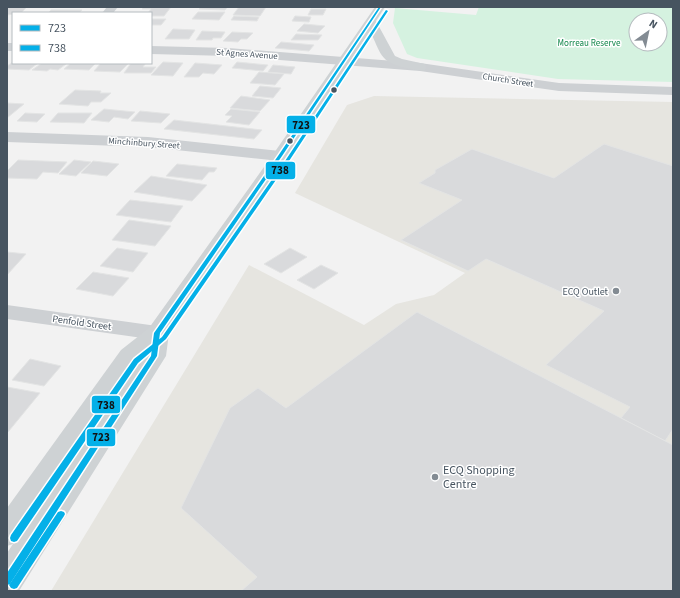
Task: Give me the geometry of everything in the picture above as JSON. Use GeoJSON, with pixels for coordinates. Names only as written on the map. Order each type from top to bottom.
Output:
{"type":"FeatureCollection","features":[{"type":"Feature","properties":{"kind":"main road"},"geometry":{"type":"LineString","coordinates":[[7,533],[130,356],[157,333],[280,156],[380,7]]}},
{"type":"Feature","properties":{"kind":"main road"},"geometry":{"type":"LineString","coordinates":[[371,22],[390,58],[398,62],[420,67]]}},
{"type":"Feature","properties":{"kind":"main road"},"geometry":{"type":"LineString","coordinates":[[7,581],[154,356],[157,333]]}},
{"type":"Feature","properties":{"kind":"street","name":"St Agnes Avenue"},"geometry":{"type":"LineString","coordinates":[[152,50],[228,52],[343,61]]}},
{"type":"Feature","properties":{"kind":"street","name":"Church Street"},"geometry":{"type":"LineString","coordinates":[[343,61],[420,67],[559,87],[673,91]]}},
{"type":"Feature","properties":{"kind":"street","name":"Minchinbury Street"},"geometry":{"type":"LineString","coordinates":[[7,137],[148,142],[280,156]]}},
{"type":"Feature","properties":{"kind":"street","name":"Penfold Street"},"geometry":{"type":"LineString","coordinates":[[7,312],[157,333]]}},
{"type":"Feature","properties":{"kind":"shaded area"},"geometry":{"type":"Polygon","coordinates":[[[374,96],[673,102],[673,591],[51,591],[249,265],[364,325],[396,304],[434,295],[465,273],[295,193],[347,105],[374,96]]]}},
{"type":"Feature","properties":{"kind":"green space","name":"Morreau Reserve"},"geometry":{"type":"Polygon","coordinates":[[[479,7],[673,7],[673,82],[558,79],[417,58],[407,54],[393,23],[395,8],[476,15],[479,7]]]}},
{"type":"Feature","properties":{"kind":"building"},"geometry":{"type":"Polygon","coordinates":[[[7,7],[27,7],[22,12],[12,12],[12,14],[7,15],[7,7]]]}},
{"type":"Feature","properties":{"kind":"building"},"geometry":{"type":"Polygon","coordinates":[[[144,7],[171,7],[164,16],[152,16],[152,12],[149,12],[151,9],[142,9],[144,7]]]}},
{"type":"Feature","properties":{"kind":"building"},"geometry":{"type":"Polygon","coordinates":[[[201,7],[228,7],[225,10],[199,9],[201,7]]]}},
{"type":"Feature","properties":{"kind":"building"},"geometry":{"type":"Polygon","coordinates":[[[239,7],[266,7],[260,16],[233,15],[239,7]]]}},
{"type":"Feature","properties":{"kind":"building"},"geometry":{"type":"Polygon","coordinates":[[[311,9],[326,9],[323,15],[308,15],[311,9]]]}},
{"type":"Feature","properties":{"kind":"building"},"geometry":{"type":"Polygon","coordinates":[[[51,10],[82,10],[80,12],[49,12],[51,10]]]}},
{"type":"Feature","properties":{"kind":"building"},"geometry":{"type":"Polygon","coordinates":[[[198,12],[225,12],[219,20],[192,19],[198,12]]]}},
{"type":"Feature","properties":{"kind":"building"},"geometry":{"type":"Polygon","coordinates":[[[234,16],[259,17],[257,21],[231,20],[234,16]]]}},
{"type":"Feature","properties":{"kind":"building"},"geometry":{"type":"Polygon","coordinates":[[[295,16],[311,17],[309,22],[292,21],[295,16]]]}},
{"type":"Feature","properties":{"kind":"building"},"geometry":{"type":"Polygon","coordinates":[[[152,19],[166,19],[161,25],[152,25],[152,19]]]}},
{"type":"Feature","properties":{"kind":"building"},"geometry":{"type":"Polygon","coordinates":[[[304,24],[325,26],[318,33],[297,31],[304,24]]]}},
{"type":"Feature","properties":{"kind":"building"},"geometry":{"type":"Polygon","coordinates":[[[173,29],[195,30],[189,39],[165,39],[173,29]]]}},
{"type":"Feature","properties":{"kind":"building"},"geometry":{"type":"Polygon","coordinates":[[[202,31],[225,32],[221,38],[213,38],[212,40],[196,40],[202,31]]]}},
{"type":"Feature","properties":{"kind":"building"},"geometry":{"type":"Polygon","coordinates":[[[232,32],[253,33],[247,39],[241,39],[238,42],[223,41],[232,32]]]}},
{"type":"Feature","properties":{"kind":"building"},"geometry":{"type":"Polygon","coordinates":[[[296,34],[322,35],[318,40],[291,40],[296,34]]]}},
{"type":"Feature","properties":{"kind":"building"},"geometry":{"type":"Polygon","coordinates":[[[281,42],[314,45],[309,51],[275,48],[281,42]]]}},
{"type":"Feature","properties":{"kind":"building"},"geometry":{"type":"Polygon","coordinates":[[[163,62],[183,63],[173,76],[151,75],[163,62]]]}},
{"type":"Feature","properties":{"kind":"building"},"geometry":{"type":"Polygon","coordinates":[[[237,62],[268,65],[263,71],[232,68],[237,62]]]}},
{"type":"Feature","properties":{"kind":"building"},"geometry":{"type":"Polygon","coordinates":[[[12,63],[12,64],[37,64],[29,70],[7,69],[7,66],[12,63]]]}},
{"type":"Feature","properties":{"kind":"building"},"geometry":{"type":"Polygon","coordinates":[[[195,63],[222,65],[214,74],[203,73],[199,77],[184,77],[195,63]]]}},
{"type":"Feature","properties":{"kind":"building"},"geometry":{"type":"Polygon","coordinates":[[[41,64],[66,64],[58,70],[32,70],[41,64]]]}},
{"type":"Feature","properties":{"kind":"building"},"geometry":{"type":"Polygon","coordinates":[[[70,64],[95,64],[89,70],[64,69],[70,64]]]}},
{"type":"Feature","properties":{"kind":"building"},"geometry":{"type":"Polygon","coordinates":[[[100,64],[128,64],[120,72],[94,71],[100,64]]]}},
{"type":"Feature","properties":{"kind":"building"},"geometry":{"type":"Polygon","coordinates":[[[130,64],[145,64],[143,67],[156,67],[151,73],[124,73],[130,64]]]}},
{"type":"Feature","properties":{"kind":"building"},"geometry":{"type":"Polygon","coordinates":[[[273,65],[295,67],[291,74],[268,72],[273,65]]]}},
{"type":"Feature","properties":{"kind":"building"},"geometry":{"type":"Polygon","coordinates":[[[259,72],[284,74],[275,85],[250,83],[259,72]]]}},
{"type":"Feature","properties":{"kind":"building"},"geometry":{"type":"Polygon","coordinates":[[[260,86],[281,88],[273,98],[252,96],[260,86]]]}},
{"type":"Feature","properties":{"kind":"building"},"geometry":{"type":"Polygon","coordinates":[[[75,90],[111,93],[101,102],[91,102],[88,106],[59,104],[75,90]]]}},
{"type":"Feature","properties":{"kind":"building"},"geometry":{"type":"Polygon","coordinates":[[[241,96],[270,100],[260,111],[230,108],[241,96]]]}},
{"type":"Feature","properties":{"kind":"building"},"geometry":{"type":"Polygon","coordinates":[[[7,103],[24,104],[7,118],[7,103]]]}},
{"type":"Feature","properties":{"kind":"building"},"geometry":{"type":"Polygon","coordinates":[[[104,109],[135,112],[128,119],[114,117],[109,122],[91,120],[104,109]]]}},
{"type":"Feature","properties":{"kind":"building"},"geometry":{"type":"Polygon","coordinates":[[[231,109],[260,112],[249,125],[226,122],[232,116],[225,115],[231,109]]]}},
{"type":"Feature","properties":{"kind":"building"},"geometry":{"type":"Polygon","coordinates":[[[140,111],[170,114],[161,123],[131,121],[140,111]]]}},
{"type":"Feature","properties":{"kind":"building"},"geometry":{"type":"Polygon","coordinates":[[[25,113],[45,114],[37,122],[17,121],[25,113]]]}},
{"type":"Feature","properties":{"kind":"building"},"geometry":{"type":"Polygon","coordinates":[[[58,113],[92,113],[84,123],[50,122],[58,113]]]}},
{"type":"Feature","properties":{"kind":"building"},"geometry":{"type":"Polygon","coordinates":[[[174,120],[262,130],[254,139],[164,129],[174,120]]]}},
{"type":"Feature","properties":{"kind":"building","name":"ECQ Outlet"},"geometry":{"type":"Polygon","coordinates":[[[604,144],[673,166],[673,429],[665,441],[621,418],[630,407],[546,365],[604,311],[486,259],[468,271],[401,240],[462,200],[419,183],[435,173],[435,170],[472,149],[554,178],[604,144]]]}},
{"type":"Feature","properties":{"kind":"building"},"geometry":{"type":"Polygon","coordinates":[[[18,160],[67,162],[58,173],[43,172],[37,179],[7,178],[7,171],[18,160]]]}},
{"type":"Feature","properties":{"kind":"building"},"geometry":{"type":"Polygon","coordinates":[[[74,160],[91,162],[76,176],[59,174],[74,160]]]}},
{"type":"Feature","properties":{"kind":"building"},"geometry":{"type":"Polygon","coordinates":[[[93,161],[119,164],[107,176],[81,173],[93,161]]]}},
{"type":"Feature","properties":{"kind":"building"},"geometry":{"type":"Polygon","coordinates":[[[177,164],[217,168],[214,172],[209,172],[202,180],[166,176],[177,164]]]}},
{"type":"Feature","properties":{"kind":"building"},"geometry":{"type":"Polygon","coordinates":[[[151,176],[207,185],[192,201],[134,192],[151,176]]]}},
{"type":"Feature","properties":{"kind":"building"},"geometry":{"type":"Polygon","coordinates":[[[130,200],[183,206],[171,222],[116,215],[130,200]]]}},
{"type":"Feature","properties":{"kind":"building"},"geometry":{"type":"Polygon","coordinates":[[[129,220],[171,226],[155,246],[112,240],[129,220]]]}},
{"type":"Feature","properties":{"kind":"building"},"geometry":{"type":"Polygon","coordinates":[[[117,248],[148,253],[133,272],[100,266],[117,248]]]}},
{"type":"Feature","properties":{"kind":"building"},"geometry":{"type":"Polygon","coordinates":[[[290,248],[307,257],[281,273],[264,264],[290,248]]]}},
{"type":"Feature","properties":{"kind":"building"},"geometry":{"type":"Polygon","coordinates":[[[7,252],[26,254],[7,275],[7,252]]]}},
{"type":"Feature","properties":{"kind":"building"},"geometry":{"type":"Polygon","coordinates":[[[321,265],[338,273],[314,289],[297,280],[321,265]]]}},
{"type":"Feature","properties":{"kind":"building"},"geometry":{"type":"Polygon","coordinates":[[[93,272],[129,278],[113,296],[76,289],[93,272]]]}},
{"type":"Feature","properties":{"kind":"building","name":"ECQ Shopping Centre"},"geometry":{"type":"Polygon","coordinates":[[[417,312],[673,445],[673,591],[241,591],[257,577],[181,508],[230,408],[258,388],[286,408],[417,312]]]}},
{"type":"Feature","properties":{"kind":"building"},"geometry":{"type":"Polygon","coordinates":[[[30,359],[61,366],[44,386],[12,380],[30,359]]]}},
{"type":"Feature","properties":{"kind":"building"},"geometry":{"type":"Polygon","coordinates":[[[7,387],[40,393],[8,432],[7,432],[7,387]]]}},
{"type":"Feature","properties":{"kind":"transit line","name":"723"},"geometry":{"type":"LineString","coordinates":[[7,581],[154,356],[157,333],[280,156],[380,7]]}},
{"type":"Feature","properties":{"kind":"transit line","name":"738"},"geometry":{"type":"LineString","coordinates":[[14,538],[136,361],[164,338],[287,161],[387,11]]}},
{"type":"Feature","properties":{"kind":"transit line","name":"738"},"geometry":{"type":"LineString","coordinates":[[14,585],[61,514]]}},
{"type":"Feature","properties":{"kind":"place","name":"ECQ Outlet"},"geometry":{"type":"Point","coordinates":[616,291]}},
{"type":"Feature","properties":{"kind":"place","name":"ECQ Shopping Centre"},"geometry":{"type":"Point","coordinates":[435,477]}}]}
